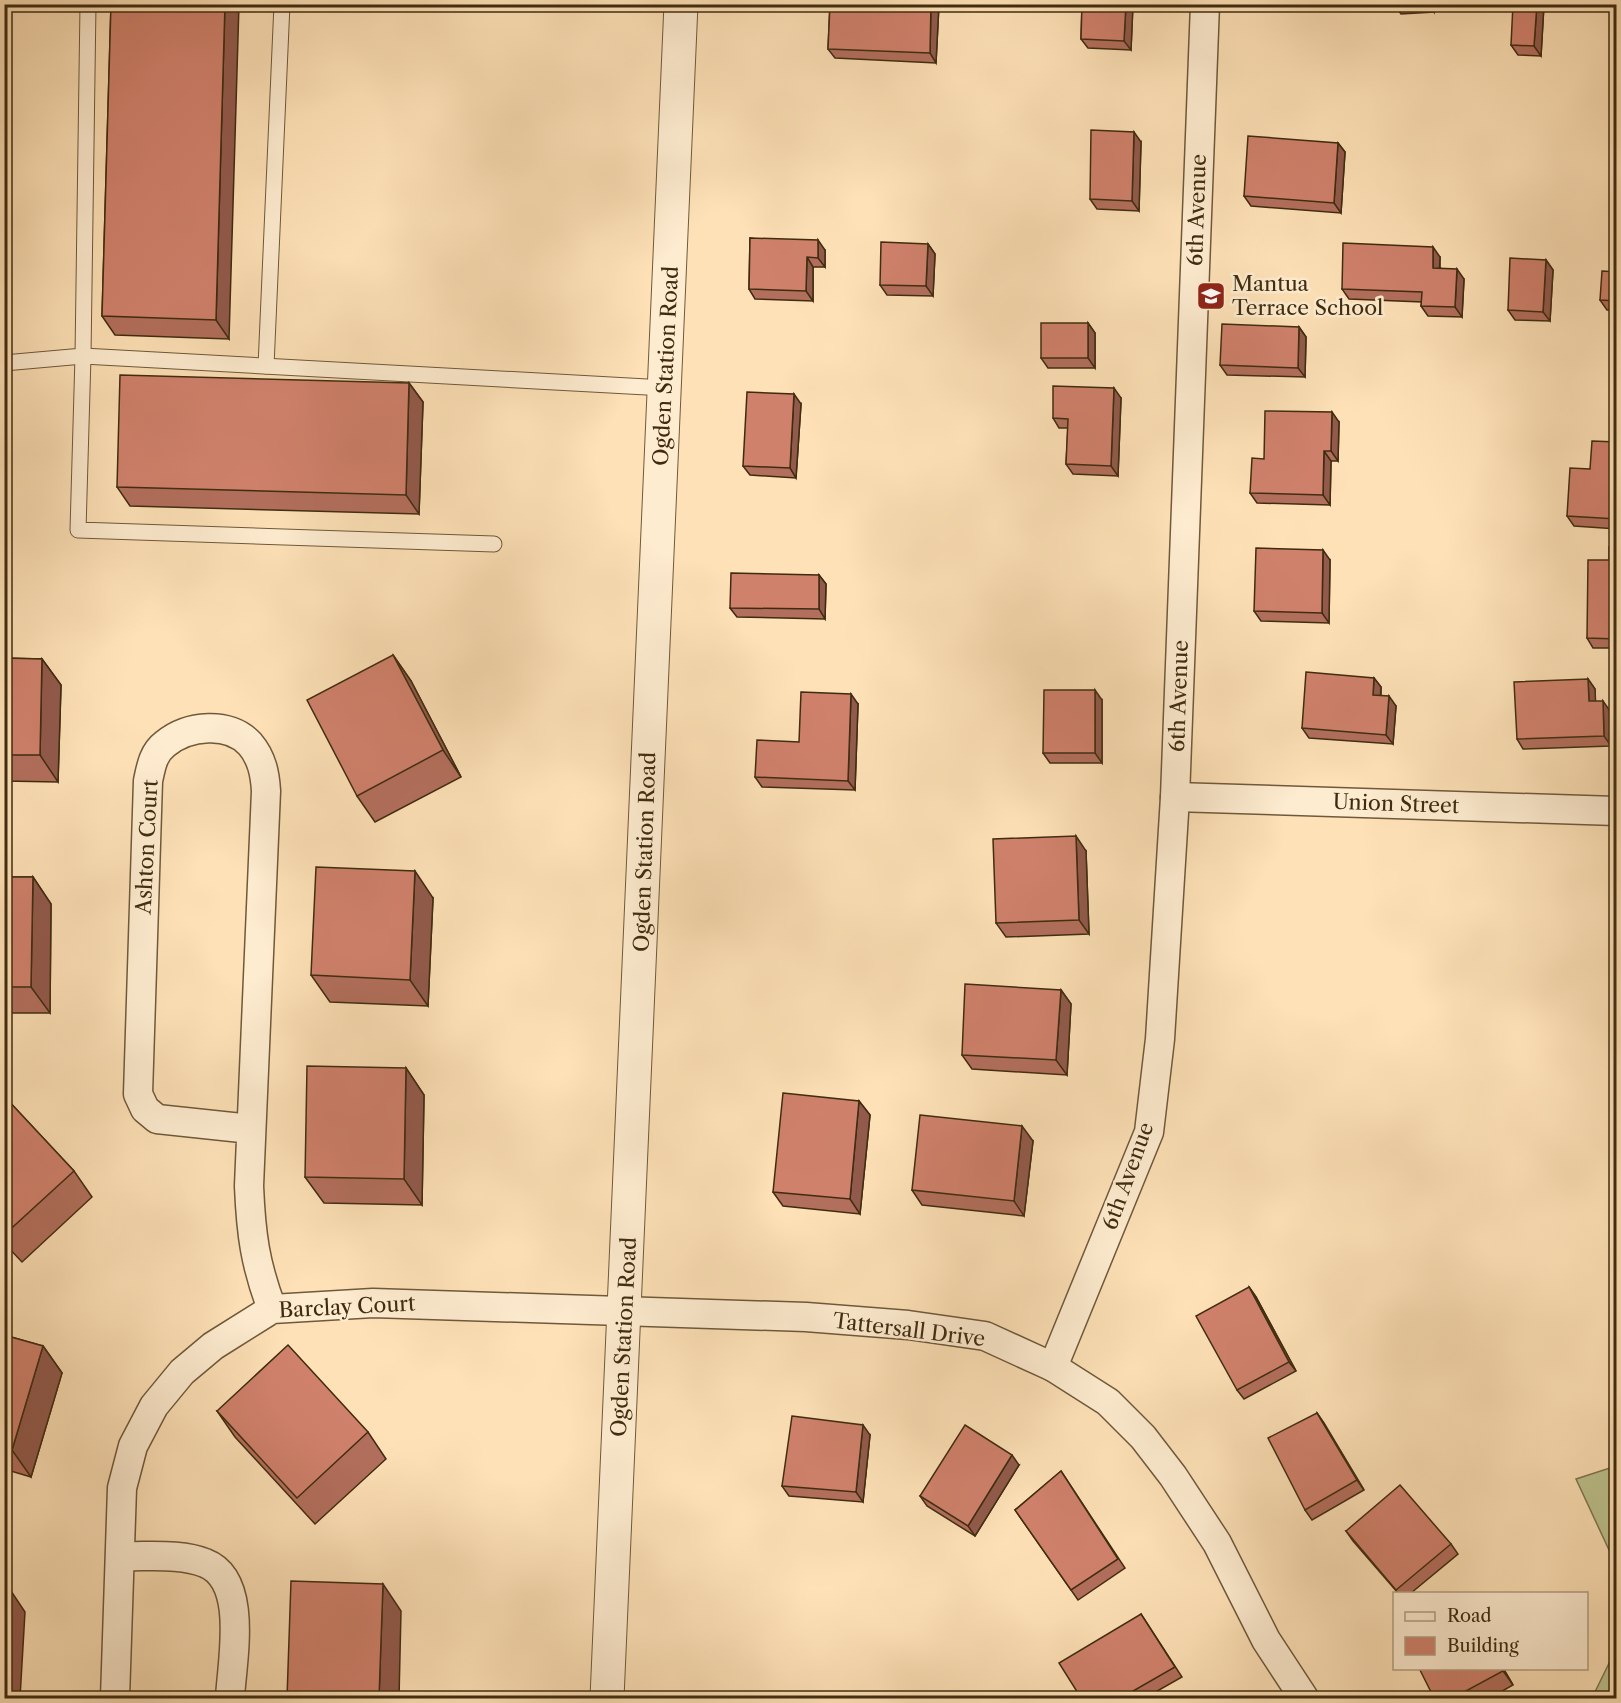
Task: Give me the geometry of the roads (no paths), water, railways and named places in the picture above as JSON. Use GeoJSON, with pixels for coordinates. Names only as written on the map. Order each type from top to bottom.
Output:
{"type":"FeatureCollection","features":[{"type":"Feature","properties":{"kind":"street","name":"Ogden Station Road"},"geometry":{"type":"LineString","coordinates":[[607,1698],[681,4]]}},
{"type":"Feature","properties":{"kind":"street","name":"6th Avenue"},"geometry":{"type":"LineString","coordinates":[[1053,1367],[1149,1132],[1160,1039],[1175,797],[1205,4]]}},
{"type":"Feature","properties":{"kind":"street","name":"Ashton Court"},"geometry":{"type":"LineString","coordinates":[[251,1129],[157,1119],[145,1109],[138,1094],[148,781],[152,761],[164,744],[180,734],[199,728],[219,729],[239,735],[259,758],[265,774],[251,1129],[250,1228],[257,1270],[272,1309]]}},
{"type":"Feature","properties":{"kind":"street","name":"Union Street"},"geometry":{"type":"LineString","coordinates":[[1175,797],[1617,811]]}},
{"type":"Feature","properties":{"kind":"street","name":"Barclay Court"},"geometry":{"type":"LineString","coordinates":[[115,1698],[122,1556],[122,1488],[133,1446],[154,1406],[182,1371],[213,1346],[272,1309],[373,1303],[625,1312]]}},
{"type":"Feature","properties":{"kind":"street","name":"Tattersall Drive"},"geometry":{"type":"LineString","coordinates":[[625,1312],[806,1317],[908,1325],[985,1336],[1053,1367],[1108,1402],[1143,1437],[1173,1476],[1217,1543],[1266,1640],[1304,1698]]}},
{"type":"Feature","properties":{"kind":"street"},"geometry":{"type":"LineString","coordinates":[[122,1556],[204,1562],[222,1572],[232,1592],[235,1620],[230,1698]]}},
{"type":"Feature","properties":{"kind":"lane"},"geometry":{"type":"LineString","coordinates":[[88,4],[78,530],[494,544]]}},
{"type":"Feature","properties":{"kind":"lane"},"geometry":{"type":"LineString","coordinates":[[266,366],[282,4]]}},
{"type":"Feature","properties":{"kind":"lane"},"geometry":{"type":"LineString","coordinates":[[4,363],[83,356],[665,388]]}},
{"type":"Feature","properties":{"kind":"place","name":"Mantua Terrace School"},"geometry":{"type":"Point","coordinates":[1211,296]}}]}
